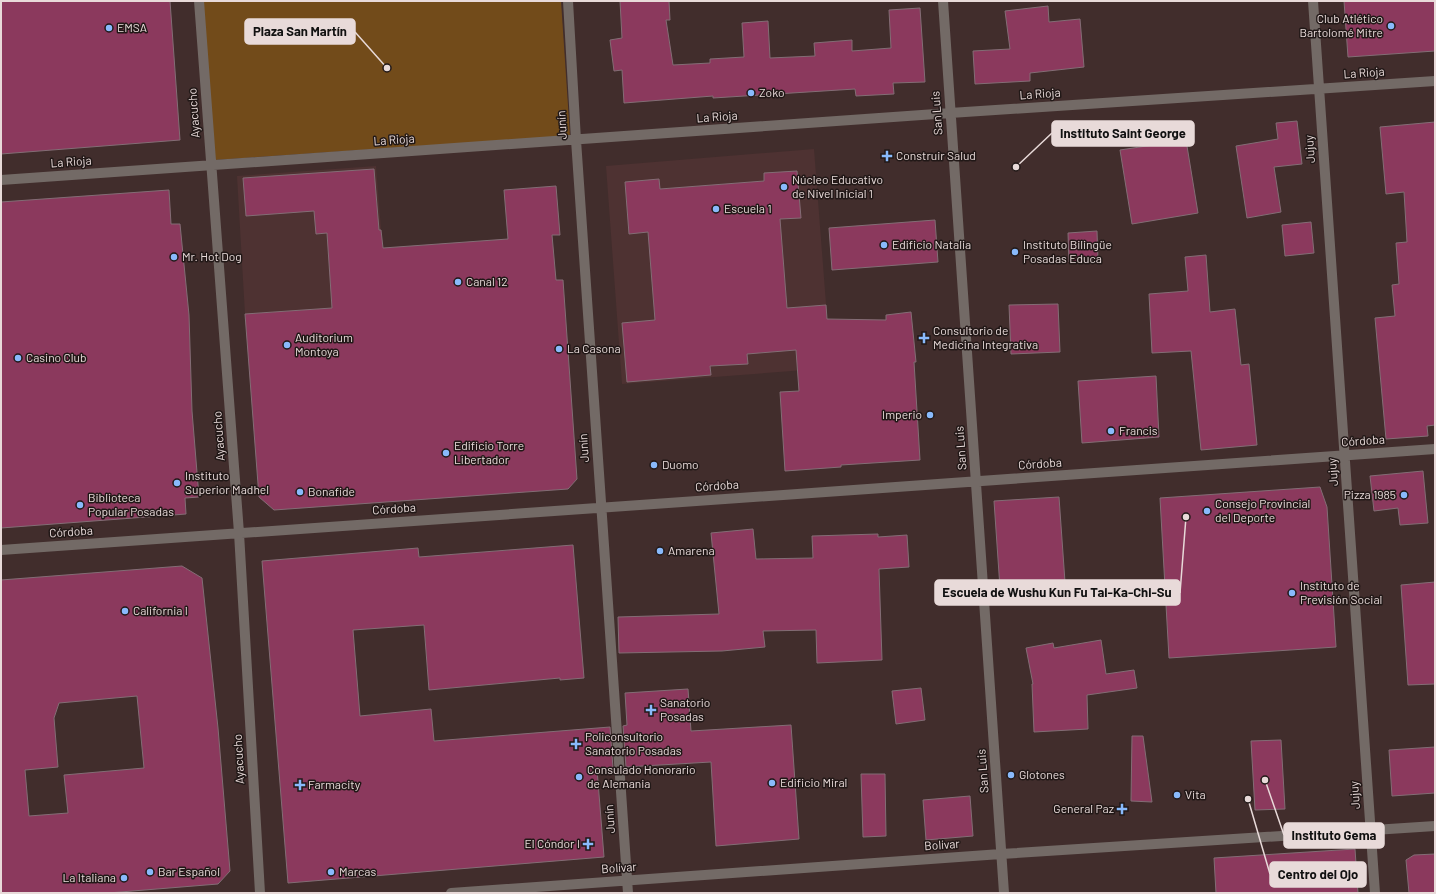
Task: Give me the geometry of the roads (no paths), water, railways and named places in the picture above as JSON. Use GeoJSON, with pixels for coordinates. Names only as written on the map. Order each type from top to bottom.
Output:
{"type":"FeatureCollection","features":[{"type":"Feature","properties":{"kind":"street","name":"Ayacucho"},"geometry":{"type":"LineString","coordinates":[[199,1],[239,533],[260,893]]}},
{"type":"Feature","properties":{"kind":"street","name":"Junín"},"geometry":{"type":"LineString","coordinates":[[568,1],[576,140],[628,893]]}},
{"type":"Feature","properties":{"kind":"street","name":"San Luis"},"geometry":{"type":"LineString","coordinates":[[943,1],[1004,893]]}},
{"type":"Feature","properties":{"kind":"street","name":"Jujuy"},"geometry":{"type":"LineString","coordinates":[[1313,1],[1375,893]]}},
{"type":"Feature","properties":{"kind":"street","name":"La Rioja"},"geometry":{"type":"LineString","coordinates":[[1,180],[950,113],[1435,81]]}},
{"type":"Feature","properties":{"kind":"street","name":"Córdoba"},"geometry":{"type":"LineString","coordinates":[[1,550],[1435,449]]}},
{"type":"Feature","properties":{"kind":"street","name":"Bolívar"},"geometry":{"type":"LineString","coordinates":[[451,893],[1001,854],[1435,826]]}},
{"type":"Feature","properties":{"kind":"place","name":"Club Atlético Bartolomé Mitre"},"geometry":{"type":"Point","coordinates":[1391,26]}},
{"type":"Feature","properties":{"kind":"place","name":"EMSA"},"geometry":{"type":"Point","coordinates":[109,28]}},
{"type":"Feature","properties":{"kind":"place","name":"Plaza San Martín"},"geometry":{"type":"Point","coordinates":[387,68]}},
{"type":"Feature","properties":{"kind":"place","name":"Zoko"},"geometry":{"type":"Point","coordinates":[751,93]}},
{"type":"Feature","properties":{"kind":"place","name":"Construir Salud"},"geometry":{"type":"Point","coordinates":[887,156]}},
{"type":"Feature","properties":{"kind":"place","name":"Instituto Saint George"},"geometry":{"type":"Point","coordinates":[1016,167]}},
{"type":"Feature","properties":{"kind":"place","name":"Núcleo Educativo de Nivel Inicial 1"},"geometry":{"type":"Point","coordinates":[784,187]}},
{"type":"Feature","properties":{"kind":"place","name":"Escuela 1"},"geometry":{"type":"Point","coordinates":[716,209]}},
{"type":"Feature","properties":{"kind":"place","name":"Edificio Natalia"},"geometry":{"type":"Point","coordinates":[884,245]}},
{"type":"Feature","properties":{"kind":"place","name":"Instituto Bilingüe Posadas Educa"},"geometry":{"type":"Point","coordinates":[1015,252]}},
{"type":"Feature","properties":{"kind":"place","name":"Mr. Hot Dog"},"geometry":{"type":"Point","coordinates":[174,257]}},
{"type":"Feature","properties":{"kind":"place","name":"Canal 12"},"geometry":{"type":"Point","coordinates":[458,282]}},
{"type":"Feature","properties":{"kind":"place","name":"Consultorio de Medicina Integrativa"},"geometry":{"type":"Point","coordinates":[924,338]}},
{"type":"Feature","properties":{"kind":"place","name":"Auditorium Montoya"},"geometry":{"type":"Point","coordinates":[287,345]}},
{"type":"Feature","properties":{"kind":"place","name":"La Casona"},"geometry":{"type":"Point","coordinates":[559,349]}},
{"type":"Feature","properties":{"kind":"place","name":"Casino Club"},"geometry":{"type":"Point","coordinates":[18,358]}},
{"type":"Feature","properties":{"kind":"place","name":"Imperio"},"geometry":{"type":"Point","coordinates":[930,415]}},
{"type":"Feature","properties":{"kind":"place","name":"Francis"},"geometry":{"type":"Point","coordinates":[1111,431]}},
{"type":"Feature","properties":{"kind":"place","name":"Edificio Torre Libertador"},"geometry":{"type":"Point","coordinates":[446,453]}},
{"type":"Feature","properties":{"kind":"place","name":"Duomo"},"geometry":{"type":"Point","coordinates":[654,465]}},
{"type":"Feature","properties":{"kind":"place","name":"Instituto Superior Madhel"},"geometry":{"type":"Point","coordinates":[177,483]}},
{"type":"Feature","properties":{"kind":"place","name":"Bonafide"},"geometry":{"type":"Point","coordinates":[300,492]}},
{"type":"Feature","properties":{"kind":"place","name":"Pizza 1985"},"geometry":{"type":"Point","coordinates":[1404,495]}},
{"type":"Feature","properties":{"kind":"place","name":"Biblioteca Popular Posadas"},"geometry":{"type":"Point","coordinates":[80,505]}},
{"type":"Feature","properties":{"kind":"place","name":"Consejo Provincial del Deporte"},"geometry":{"type":"Point","coordinates":[1207,511]}},
{"type":"Feature","properties":{"kind":"place","name":"Escuela de Wushu Kun Fu Tai-Ka-Chi-Su"},"geometry":{"type":"Point","coordinates":[1186,517]}},
{"type":"Feature","properties":{"kind":"place","name":"Amarena"},"geometry":{"type":"Point","coordinates":[660,551]}},
{"type":"Feature","properties":{"kind":"place","name":"Instituto de Previsión Social"},"geometry":{"type":"Point","coordinates":[1292,593]}},
{"type":"Feature","properties":{"kind":"place","name":"California I"},"geometry":{"type":"Point","coordinates":[125,611]}},
{"type":"Feature","properties":{"kind":"place","name":"Sanatorio Posadas"},"geometry":{"type":"Point","coordinates":[651,710]}},
{"type":"Feature","properties":{"kind":"place","name":"Policonsultorio Sanatorio Posadas"},"geometry":{"type":"Point","coordinates":[576,744]}},
{"type":"Feature","properties":{"kind":"place","name":"Glotones"},"geometry":{"type":"Point","coordinates":[1011,775]}},
{"type":"Feature","properties":{"kind":"place","name":"Consulado Honorario de Alemania"},"geometry":{"type":"Point","coordinates":[579,777]}},
{"type":"Feature","properties":{"kind":"place","name":"Instituto Gema"},"geometry":{"type":"Point","coordinates":[1265,780]}},
{"type":"Feature","properties":{"kind":"place","name":"Edificio Miral"},"geometry":{"type":"Point","coordinates":[772,783]}},
{"type":"Feature","properties":{"kind":"place","name":"Farmacity"},"geometry":{"type":"Point","coordinates":[300,785]}},
{"type":"Feature","properties":{"kind":"place","name":"Vita"},"geometry":{"type":"Point","coordinates":[1177,795]}},
{"type":"Feature","properties":{"kind":"place","name":"Centro del Ojo"},"geometry":{"type":"Point","coordinates":[1248,799]}},
{"type":"Feature","properties":{"kind":"place","name":"General Paz"},"geometry":{"type":"Point","coordinates":[1122,809]}},
{"type":"Feature","properties":{"kind":"place","name":"El Cóndor I"},"geometry":{"type":"Point","coordinates":[588,844]}},
{"type":"Feature","properties":{"kind":"place","name":"Bar Español"},"geometry":{"type":"Point","coordinates":[150,872]}},
{"type":"Feature","properties":{"kind":"place","name":"Marcas"},"geometry":{"type":"Point","coordinates":[331,872]}},
{"type":"Feature","properties":{"kind":"place","name":"La Italiana"},"geometry":{"type":"Point","coordinates":[124,878]}}]}
